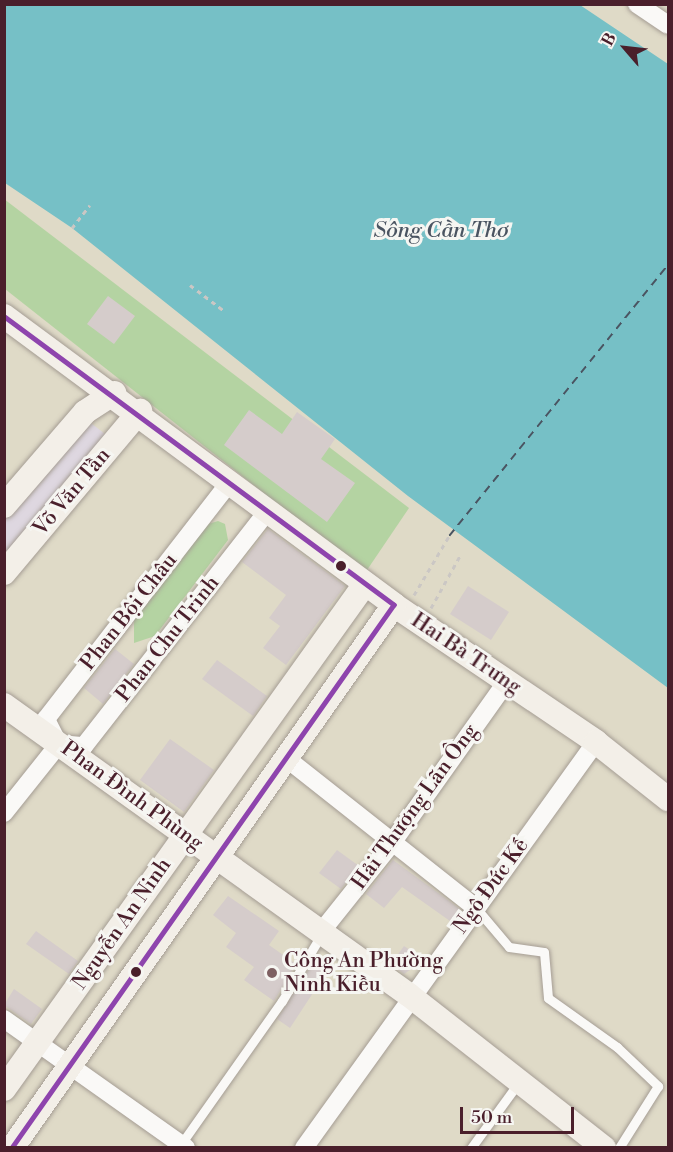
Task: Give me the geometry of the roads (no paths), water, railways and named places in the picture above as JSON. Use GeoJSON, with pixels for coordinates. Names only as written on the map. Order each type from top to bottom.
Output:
{"type":"FeatureCollection","features":[{"type":"Feature","properties":{"kind":"street"},"geometry":{"type":"LineString","coordinates":[[637,4],[669,25]]}},
{"type":"Feature","properties":{"kind":"street","name":"Hai Bà Trưng"},"geometry":{"type":"LineString","coordinates":[[4,316],[140,411],[229,483],[406,614],[596,742],[669,799]]}},
{"type":"Feature","properties":{"kind":"street"},"geometry":{"type":"LineString","coordinates":[[5,504],[85,412],[114,393]]}},
{"type":"Feature","properties":{"kind":"street","name":"Võ Văn Tần"},"geometry":{"type":"LineString","coordinates":[[4,573],[140,411]]}},
{"type":"Feature","properties":{"kind":"street","name":"Phan Bội Châu"},"geometry":{"type":"LineString","coordinates":[[59,744],[46,719],[229,483]]}},
{"type":"Feature","properties":{"kind":"street","name":"Phan Chu Trinh"},"geometry":{"type":"LineString","coordinates":[[59,744],[84,746],[267,512]]}},
{"type":"Feature","properties":{"kind":"street","name":"Nguyễn An Ninh"},"geometry":{"type":"LineString","coordinates":[[4,1089],[365,584]]}},
{"type":"Feature","properties":{"kind":"street"},"geometry":{"type":"LineString","coordinates":[[12,1148],[286,758],[406,614]]}},
{"type":"Feature","properties":{"kind":"street","name":"Hải Thượng Lãn Ông"},"geometry":{"type":"LineString","coordinates":[[321,932],[392,843],[507,681]]}},
{"type":"Feature","properties":{"kind":"street","name":"Phan Đình Phùng"},"geometry":{"type":"LineString","coordinates":[[4,705],[409,995],[605,1147]]}},
{"type":"Feature","properties":{"kind":"street","name":"Ngô Đức Kế"},"geometry":{"type":"LineString","coordinates":[[304,1148],[409,995],[476,908],[596,742]]}},
{"type":"Feature","properties":{"kind":"street"},"geometry":{"type":"LineString","coordinates":[[4,813],[59,744]]}},
{"type":"Feature","properties":{"kind":"street"},"geometry":{"type":"LineString","coordinates":[[286,758],[476,908]]}},
{"type":"Feature","properties":{"kind":"street"},"geometry":{"type":"LineString","coordinates":[[4,1019],[183,1146]]}},
{"type":"Feature","properties":{"kind":"lane"},"geometry":{"type":"LineString","coordinates":[[476,908],[509,947],[544,952],[548,998],[617,1047],[658,1086],[605,1147]]}},
{"type":"Feature","properties":{"kind":"lane"},"geometry":{"type":"LineString","coordinates":[[183,1146],[282,1001],[321,932]]}},
{"type":"Feature","properties":{"kind":"lane"},"geometry":{"type":"LineString","coordinates":[[471,1148],[519,1082]]}},
{"type":"Feature","properties":{"kind":"water","name":"Sông Cần Thơ"},"geometry":{"type":"Polygon","coordinates":[[[4,5],[580,5],[668,64],[668,688],[408,496],[72,228],[5,183],[4,5]]]}},
{"type":"Feature","properties":{"kind":"place","name":"Công An Phường Ninh Kiều"},"geometry":{"type":"Point","coordinates":[272,973]}}]}
